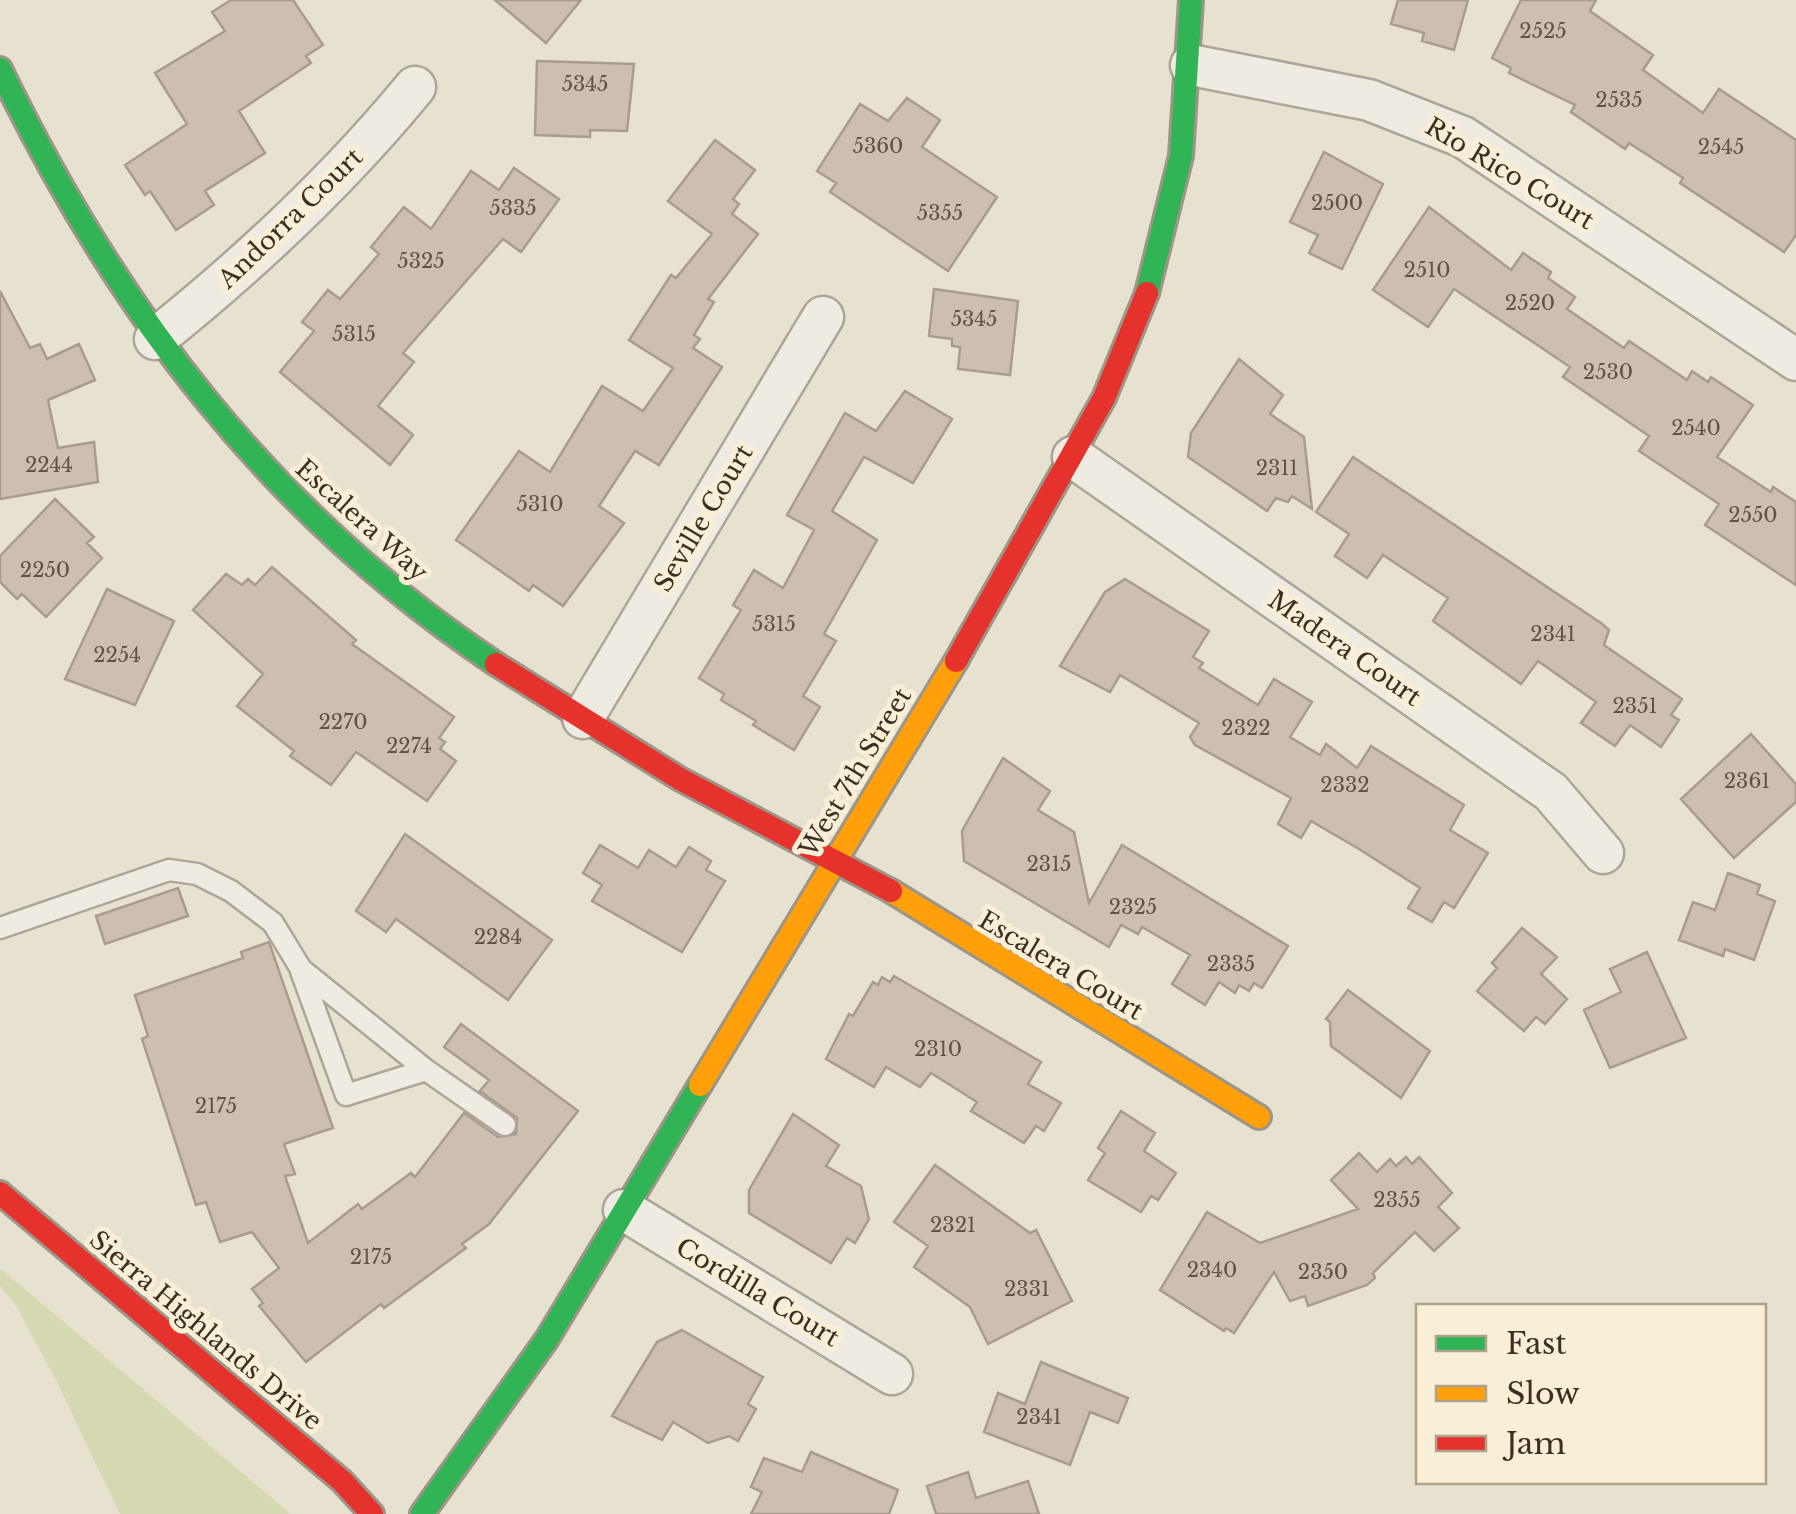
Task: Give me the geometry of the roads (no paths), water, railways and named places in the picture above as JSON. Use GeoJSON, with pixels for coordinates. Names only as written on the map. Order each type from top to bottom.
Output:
{"type":"FeatureCollection","features":[{"type":"Feature","properties":{"kind":"street","name":"West 7th Street"},"geometry":{"type":"LineString","coordinates":[[422,1514],[506,1401],[624,1210],[1073,458],[1134,337],[1154,282],[1181,172],[1191,64],[1190,0]]}},
{"type":"Feature","properties":{"kind":"street","name":"Rio Rico Court"},"geometry":{"type":"LineString","coordinates":[[1191,64],[1369,100],[1463,137],[1796,360]]}},
{"type":"Feature","properties":{"kind":"street","name":"Escalera Way"},"geometry":{"type":"LineString","coordinates":[[0,68],[82,230],[154,338],[222,422],[297,502],[382,580],[470,646],[750,818],[835,861]]}},
{"type":"Feature","properties":{"kind":"street","name":"Andorra Court"},"geometry":{"type":"LineString","coordinates":[[154,338],[238,272],[315,200],[415,87]]}},
{"type":"Feature","properties":{"kind":"street","name":"Seville Court"},"geometry":{"type":"LineString","coordinates":[[583,718],[822,316]]}},
{"type":"Feature","properties":{"kind":"street","name":"Madera Court"},"geometry":{"type":"LineString","coordinates":[[1073,458],[1551,792],[1602,853]]}},
{"type":"Feature","properties":{"kind":"street","name":"Escalera Court"},"geometry":{"type":"LineString","coordinates":[[835,861],[1259,1117]]}},
{"type":"Feature","properties":{"kind":"street","name":"Sierra Highlands Drive"},"geometry":{"type":"LineString","coordinates":[[0,1193],[342,1481],[372,1514]]}},
{"type":"Feature","properties":{"kind":"street","name":"Cordilla Court"},"geometry":{"type":"LineString","coordinates":[[624,1210],[892,1374]]}},
{"type":"Feature","properties":{"kind":"lane"},"geometry":{"type":"LineString","coordinates":[[0,928],[168,870],[197,874],[231,892],[273,923],[300,969],[346,1095],[426,1070]]}},
{"type":"Feature","properties":{"kind":"lane"},"geometry":{"type":"LineString","coordinates":[[300,969],[426,1070],[504,1124]]}}]}
